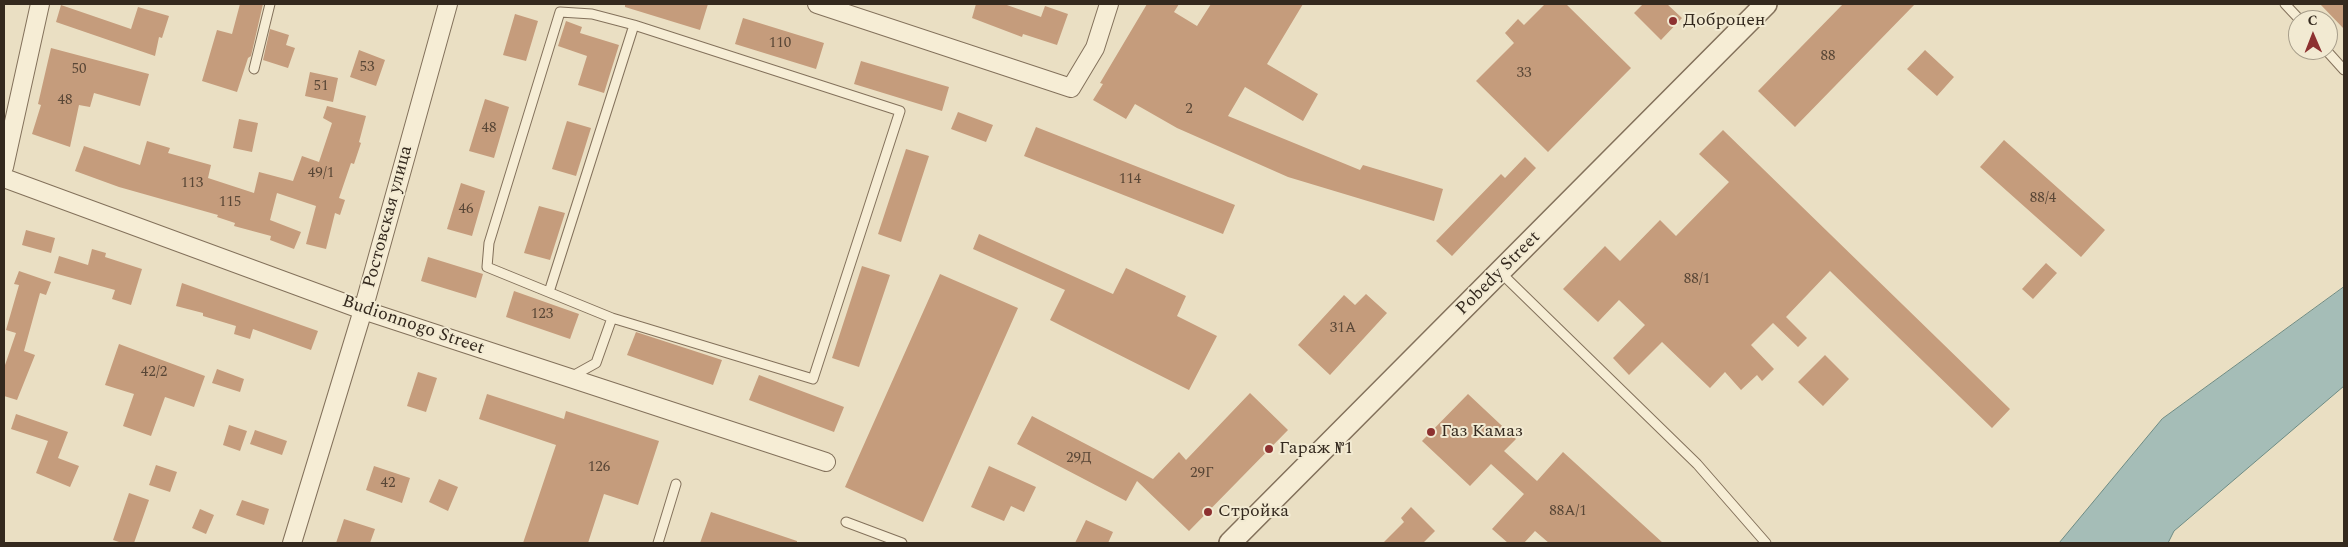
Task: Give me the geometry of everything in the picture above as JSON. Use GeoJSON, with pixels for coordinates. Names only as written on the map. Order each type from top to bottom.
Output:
{"type":"FeatureCollection","features":[{"type":"Feature","properties":{"kind":"street"},"geometry":{"type":"LineString","coordinates":[[4,167],[40,4]]}},
{"type":"Feature","properties":{"kind":"street","name":"Ростовская улица"},"geometry":{"type":"LineString","coordinates":[[292,543],[363,310],[448,4]]}},
{"type":"Feature","properties":{"kind":"street"},"geometry":{"type":"LineString","coordinates":[[817,4],[1071,88],[1095,48],[1108,4]]}},
{"type":"Feature","properties":{"kind":"street","name":"Pobedy Street"},"geometry":{"type":"LineString","coordinates":[[1230,543],[1766,4]]}},
{"type":"Feature","properties":{"kind":"street","name":"Budionnogo Street"},"geometry":{"type":"LineString","coordinates":[[4,178],[363,310],[826,462]]}},
{"type":"Feature","properties":{"kind":"lane"},"geometry":{"type":"LineString","coordinates":[[254,69],[270,4]]}},
{"type":"Feature","properties":{"kind":"lane"},"geometry":{"type":"LineString","coordinates":[[560,12],[592,14],[634,25],[900,111],[813,379],[612,318],[487,267],[490,243],[560,12]]}},
{"type":"Feature","properties":{"kind":"lane"},"geometry":{"type":"LineString","coordinates":[[549,292],[634,25]]}},
{"type":"Feature","properties":{"kind":"lane"},"geometry":{"type":"LineString","coordinates":[[2335,60],[2344,70]]}},
{"type":"Feature","properties":{"kind":"lane"},"geometry":{"type":"LineString","coordinates":[[1501,272],[1697,464],[1766,543]]}},
{"type":"Feature","properties":{"kind":"lane"},"geometry":{"type":"LineString","coordinates":[[569,378],[596,363],[612,318]]}},
{"type":"Feature","properties":{"kind":"lane"},"geometry":{"type":"LineString","coordinates":[[658,543],[676,484]]}},
{"type":"Feature","properties":{"kind":"lane"},"geometry":{"type":"LineString","coordinates":[[846,522],[902,543]]}},
{"type":"Feature","properties":{"kind":"water"},"geometry":{"type":"Polygon","coordinates":[[[2344,287],[2344,386],[2174,531],[2168,543],[2059,543],[2162,419],[2344,287]]]}},
{"type":"Feature","properties":{"kind":"building"},"geometry":{"type":"Polygon","coordinates":[[[240,4],[263,4],[251,56],[248,58],[237,92],[202,81],[217,30],[232,34],[240,4]]]}},
{"type":"Feature","properties":{"kind":"building"},"geometry":{"type":"Polygon","coordinates":[[[625,4],[708,4],[700,30],[625,7],[625,4]]]}},
{"type":"Feature","properties":{"kind":"building"},"geometry":{"type":"Polygon","coordinates":[[[976,4],[1004,4],[1041,17],[1045,6],[1068,14],[1057,45],[1023,34],[1022,37],[972,18],[976,4]]]}},
{"type":"Feature","properties":{"kind":"building"},"geometry":{"type":"Polygon","coordinates":[[[1147,4],[1179,4],[1174,12],[1197,26],[1211,4],[1303,4],[1267,64],[1318,94],[1303,121],[1245,87],[1228,116],[1360,170],[1363,165],[1443,189],[1434,221],[1288,177],[1177,128],[1135,104],[1126,119],[1093,100],[1103,84],[1100,83],[1147,4]]]}},
{"type":"Feature","properties":{"kind":"building"},"geometry":{"type":"Polygon","coordinates":[[[1545,4],[1566,4],[1631,68],[1548,152],[1476,81],[1514,43],[1505,33],[1518,19],[1524,25],[1545,4]]]}},
{"type":"Feature","properties":{"kind":"building"},"geometry":{"type":"Polygon","coordinates":[[[1643,4],[1667,4],[1682,18],[1661,40],[1634,13],[1643,4]]]}},
{"type":"Feature","properties":{"kind":"building"},"geometry":{"type":"Polygon","coordinates":[[[1843,4],[1915,4],[1795,127],[1758,91],[1843,4]]]}},
{"type":"Feature","properties":{"kind":"building"},"geometry":{"type":"Polygon","coordinates":[[[2320,4],[2344,4],[2344,29],[2338,23],[2338,10],[2326,10],[2320,4]]]}},
{"type":"Feature","properties":{"kind":"building"},"geometry":{"type":"Polygon","coordinates":[[[61,5],[131,29],[138,7],[169,16],[162,38],[159,37],[155,56],[56,22],[61,5]]]}},
{"type":"Feature","properties":{"kind":"building"},"geometry":{"type":"Polygon","coordinates":[[[515,14],[538,21],[526,61],[503,55],[515,14]]]}},
{"type":"Feature","properties":{"kind":"building"},"geometry":{"type":"Polygon","coordinates":[[[743,18],[824,43],[816,69],[735,44],[743,18]]]}},
{"type":"Feature","properties":{"kind":"building"},"geometry":{"type":"Polygon","coordinates":[[[566,21],[582,27],[580,33],[619,45],[604,93],[578,85],[587,56],[558,46],[566,21]]]}},
{"type":"Feature","properties":{"kind":"building"},"geometry":{"type":"Polygon","coordinates":[[[270,29],[289,35],[286,45],[295,48],[288,68],[263,60],[270,29]]]}},
{"type":"Feature","properties":{"kind":"building"},"geometry":{"type":"Polygon","coordinates":[[[51,48],[149,74],[140,106],[94,93],[90,107],[79,105],[70,147],[32,134],[41,105],[38,104],[51,48]]]}},
{"type":"Feature","properties":{"kind":"building"},"geometry":{"type":"Polygon","coordinates":[[[359,50],[385,60],[376,86],[350,77],[359,50]]]}},
{"type":"Feature","properties":{"kind":"building"},"geometry":{"type":"Polygon","coordinates":[[[1925,50],[1954,77],[1937,96],[1907,69],[1925,50]]]}},
{"type":"Feature","properties":{"kind":"building"},"geometry":{"type":"Polygon","coordinates":[[[861,61],[949,87],[942,111],[854,84],[861,61]]]}},
{"type":"Feature","properties":{"kind":"building"},"geometry":{"type":"Polygon","coordinates":[[[310,72],[338,78],[333,102],[305,96],[310,72]]]}},
{"type":"Feature","properties":{"kind":"building"},"geometry":{"type":"Polygon","coordinates":[[[485,99],[509,107],[494,158],[469,151],[485,99]]]}},
{"type":"Feature","properties":{"kind":"building"},"geometry":{"type":"Polygon","coordinates":[[[327,106],[366,116],[359,142],[361,143],[354,164],[351,163],[339,198],[345,200],[340,215],[335,213],[326,249],[306,244],[316,206],[277,193],[270,220],[301,232],[294,249],[270,240],[271,236],[234,226],[235,223],[217,217],[218,215],[119,187],[75,171],[84,146],[140,165],[147,141],[170,148],[168,153],[211,165],[208,178],[254,193],[259,172],[293,181],[302,156],[319,162],[332,123],[323,118],[327,106]]]}},
{"type":"Feature","properties":{"kind":"building"},"geometry":{"type":"Polygon","coordinates":[[[958,112],[993,125],[986,142],[951,129],[958,112]]]}},
{"type":"Feature","properties":{"kind":"building"},"geometry":{"type":"Polygon","coordinates":[[[239,119],[258,123],[252,152],[233,148],[239,119]]]}},
{"type":"Feature","properties":{"kind":"building"},"geometry":{"type":"Polygon","coordinates":[[[567,121],[591,128],[576,176],[552,169],[567,121]]]}},
{"type":"Feature","properties":{"kind":"building"},"geometry":{"type":"Polygon","coordinates":[[[1036,127],[1235,205],[1223,234],[1024,156],[1036,127]]]}},
{"type":"Feature","properties":{"kind":"building"},"geometry":{"type":"Polygon","coordinates":[[[1723,130],[2010,409],[1992,428],[1830,271],[1786,317],[1807,338],[1798,347],[1773,323],[1751,345],[1774,369],[1762,381],[1757,375],[1741,390],[1725,372],[1710,388],[1662,342],[1629,375],[1613,358],[1645,325],[1619,300],[1598,322],[1563,289],[1605,246],[1620,261],[1660,220],[1676,236],[1729,182],[1699,154],[1723,130]]]}},
{"type":"Feature","properties":{"kind":"building"},"geometry":{"type":"Polygon","coordinates":[[[2004,140],[2105,230],[2081,257],[1980,167],[2004,140]]]}},
{"type":"Feature","properties":{"kind":"building"},"geometry":{"type":"Polygon","coordinates":[[[906,149],[929,156],[901,242],[878,234],[906,149]]]}},
{"type":"Feature","properties":{"kind":"building"},"geometry":{"type":"Polygon","coordinates":[[[1525,157],[1536,168],[1452,256],[1436,241],[1501,174],[1505,178],[1525,157]]]}},
{"type":"Feature","properties":{"kind":"building"},"geometry":{"type":"Polygon","coordinates":[[[461,183],[485,191],[472,236],[447,229],[461,183]]]}},
{"type":"Feature","properties":{"kind":"building"},"geometry":{"type":"Polygon","coordinates":[[[539,206],[565,213],[550,260],[524,253],[539,206]]]}},
{"type":"Feature","properties":{"kind":"building"},"geometry":{"type":"Polygon","coordinates":[[[26,230],[55,238],[51,253],[22,245],[26,230]]]}},
{"type":"Feature","properties":{"kind":"building"},"geometry":{"type":"Polygon","coordinates":[[[979,234],[1113,294],[1126,268],[1186,296],[1177,316],[1217,336],[1189,390],[1050,320],[1065,290],[973,249],[979,234]]]}},
{"type":"Feature","properties":{"kind":"building"},"geometry":{"type":"Polygon","coordinates":[[[92,249],[106,253],[105,257],[142,269],[131,305],[112,299],[115,290],[54,273],[59,256],[88,265],[92,249]]]}},
{"type":"Feature","properties":{"kind":"building"},"geometry":{"type":"Polygon","coordinates":[[[428,257],[483,274],[476,298],[421,281],[428,257]]]}},
{"type":"Feature","properties":{"kind":"building"},"geometry":{"type":"Polygon","coordinates":[[[2046,263],[2057,273],[2033,299],[2022,289],[2046,263]]]}},
{"type":"Feature","properties":{"kind":"building"},"geometry":{"type":"Polygon","coordinates":[[[862,266],[890,275],[859,367],[832,358],[862,266]]]}},
{"type":"Feature","properties":{"kind":"building"},"geometry":{"type":"Polygon","coordinates":[[[19,271],[51,282],[46,295],[40,293],[24,351],[35,355],[17,400],[4,396],[4,368],[16,333],[6,330],[19,285],[14,284],[19,271]]]}},
{"type":"Feature","properties":{"kind":"building"},"geometry":{"type":"Polygon","coordinates":[[[940,274],[1018,308],[923,522],[845,487],[940,274]]]}},
{"type":"Feature","properties":{"kind":"building"},"geometry":{"type":"Polygon","coordinates":[[[182,283],[318,331],[311,350],[253,329],[250,339],[234,334],[236,326],[203,316],[203,313],[176,306],[182,283]]]}},
{"type":"Feature","properties":{"kind":"building"},"geometry":{"type":"Polygon","coordinates":[[[514,291],[579,314],[570,339],[506,317],[514,291]]]}},
{"type":"Feature","properties":{"kind":"building"},"geometry":{"type":"Polygon","coordinates":[[[1366,294],[1387,313],[1330,375],[1298,345],[1344,295],[1355,305],[1366,294]]]}},
{"type":"Feature","properties":{"kind":"building"},"geometry":{"type":"Polygon","coordinates":[[[636,332],[722,360],[713,385],[627,355],[636,332]]]}},
{"type":"Feature","properties":{"kind":"building"},"geometry":{"type":"Polygon","coordinates":[[[119,344],[205,376],[194,407],[165,397],[151,436],[123,426],[134,394],[105,385],[119,344]]]}},
{"type":"Feature","properties":{"kind":"building"},"geometry":{"type":"Polygon","coordinates":[[[1825,355],[1849,379],[1823,406],[1798,382],[1825,355]]]}},
{"type":"Feature","properties":{"kind":"building"},"geometry":{"type":"Polygon","coordinates":[[[217,369],[244,379],[240,392],[212,383],[217,369]]]}},
{"type":"Feature","properties":{"kind":"building"},"geometry":{"type":"Polygon","coordinates":[[[418,372],[437,378],[426,412],[407,406],[418,372]]]}},
{"type":"Feature","properties":{"kind":"building"},"geometry":{"type":"Polygon","coordinates":[[[759,375],[844,407],[834,432],[749,400],[759,375]]]}},
{"type":"Feature","properties":{"kind":"building"},"geometry":{"type":"Polygon","coordinates":[[[1250,393],[1288,430],[1189,531],[1137,481],[1126,501],[1017,444],[1032,416],[1153,479],[1179,452],[1186,460],[1250,393]]]}},
{"type":"Feature","properties":{"kind":"building"},"geometry":{"type":"Polygon","coordinates":[[[487,394],[564,419],[566,411],[659,441],[638,505],[604,494],[588,543],[523,543],[556,445],[479,419],[487,394]]]}},
{"type":"Feature","properties":{"kind":"building"},"geometry":{"type":"Polygon","coordinates":[[[1468,394],[1516,439],[1504,451],[1537,481],[1563,452],[1663,543],[1549,543],[1535,531],[1524,543],[1508,543],[1492,529],[1524,494],[1491,464],[1470,486],[1422,441],[1468,394]]]}},
{"type":"Feature","properties":{"kind":"building"},"geometry":{"type":"Polygon","coordinates":[[[16,414],[68,432],[58,458],[79,466],[70,487],[36,473],[48,441],[11,429],[16,414]]]}},
{"type":"Feature","properties":{"kind":"building"},"geometry":{"type":"Polygon","coordinates":[[[229,425],[247,431],[240,451],[223,445],[229,425]]]}},
{"type":"Feature","properties":{"kind":"building"},"geometry":{"type":"Polygon","coordinates":[[[255,430],[287,441],[282,455],[250,444],[255,430]]]}},
{"type":"Feature","properties":{"kind":"building"},"geometry":{"type":"Polygon","coordinates":[[[156,465],[177,472],[170,492],[149,485],[156,465]]]}},
{"type":"Feature","properties":{"kind":"building"},"geometry":{"type":"Polygon","coordinates":[[[374,466],[410,478],[402,503],[366,490],[374,466]]]}},
{"type":"Feature","properties":{"kind":"building"},"geometry":{"type":"Polygon","coordinates":[[[989,466],[1036,487],[1024,512],[1011,506],[1004,521],[971,507],[989,466]]]}},
{"type":"Feature","properties":{"kind":"building"},"geometry":{"type":"Polygon","coordinates":[[[439,479],[458,487],[448,511],[429,502],[439,479]]]}},
{"type":"Feature","properties":{"kind":"building"},"geometry":{"type":"Polygon","coordinates":[[[129,493],[149,500],[134,543],[122,543],[113,540],[129,493]]]}},
{"type":"Feature","properties":{"kind":"building"},"geometry":{"type":"Polygon","coordinates":[[[242,500],[269,509],[264,525],[236,515],[242,500]]]}},
{"type":"Feature","properties":{"kind":"building"},"geometry":{"type":"Polygon","coordinates":[[[1411,507],[1435,531],[1423,543],[1383,543],[1404,522],[1401,518],[1411,507]]]}},
{"type":"Feature","properties":{"kind":"building"},"geometry":{"type":"Polygon","coordinates":[[[200,509],[214,515],[206,534],[192,528],[200,509]]]}},
{"type":"Feature","properties":{"kind":"building"},"geometry":{"type":"Polygon","coordinates":[[[711,512],[797,541],[797,543],[700,543],[711,512]]]}},
{"type":"Feature","properties":{"kind":"building"},"geometry":{"type":"Polygon","coordinates":[[[344,519],[375,529],[370,543],[336,543],[344,519]]]}},
{"type":"Feature","properties":{"kind":"building"},"geometry":{"type":"Polygon","coordinates":[[[1086,520],[1113,532],[1108,543],[1075,543],[1086,520]]]}},
{"type":"Feature","properties":{"kind":"place","name":"Доброцен"},"geometry":{"type":"Point","coordinates":[1673,21]}},
{"type":"Feature","properties":{"kind":"place","name":"Газ Камаз"},"geometry":{"type":"Point","coordinates":[1431,432]}},
{"type":"Feature","properties":{"kind":"place","name":"Гараж №1"},"geometry":{"type":"Point","coordinates":[1269,449]}},
{"type":"Feature","properties":{"kind":"place","name":"Стройка"},"geometry":{"type":"Point","coordinates":[1208,512]}}]}
